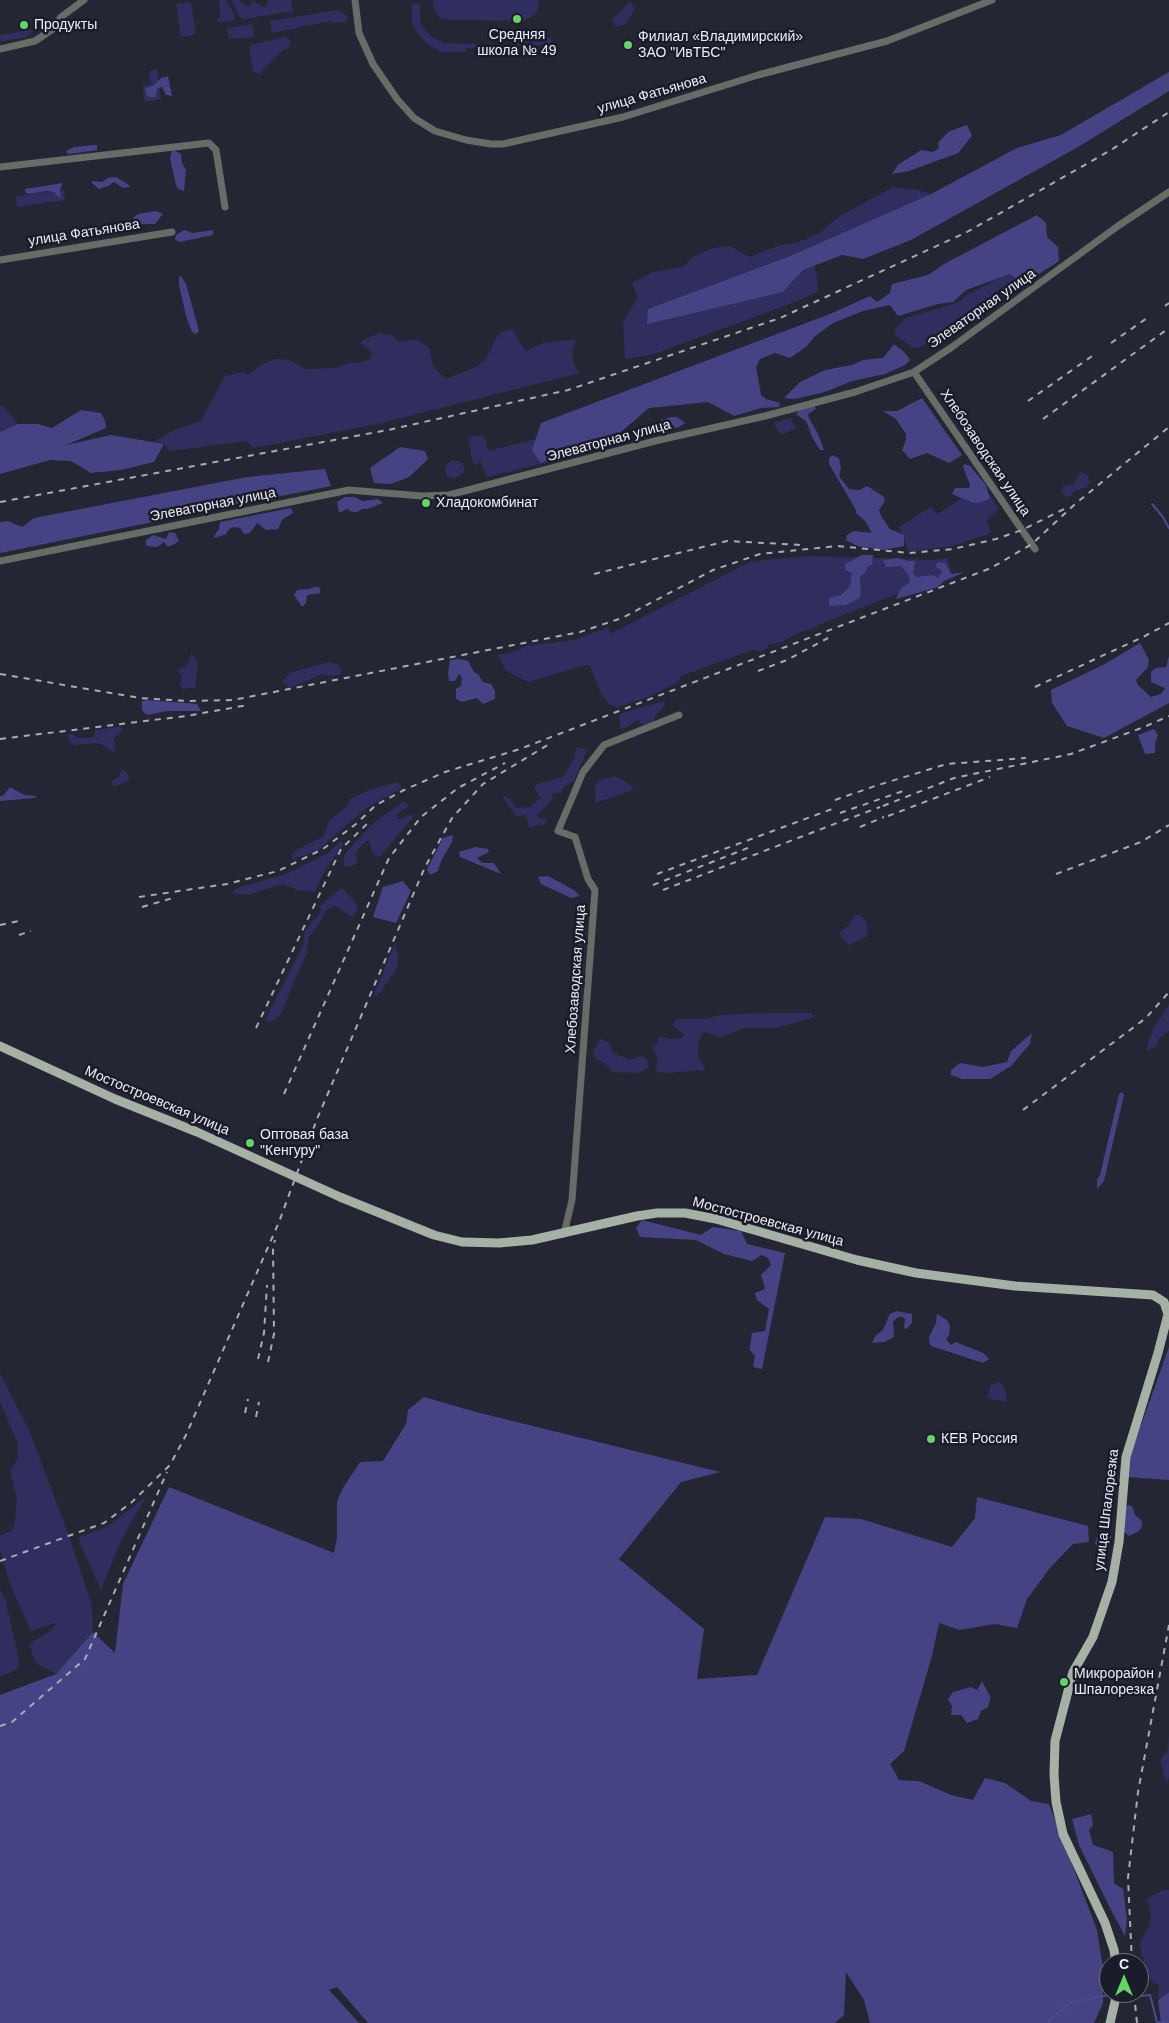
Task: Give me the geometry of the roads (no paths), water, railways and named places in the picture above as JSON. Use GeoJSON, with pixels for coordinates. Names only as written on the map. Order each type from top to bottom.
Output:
{"type":"FeatureCollection","features":[{"type":"Feature","properties":{"kind":"main road","name":"Мостостроевская улица"},"geometry":{"type":"LineString","coordinates":[[0,1046],[340,1197],[434,1235],[462,1242],[498,1243],[532,1240],[637,1216],[657,1213],[685,1213],[716,1219],[857,1260],[916,1273],[1015,1286],[1153,1295],[1164,1302],[1168,1314]]}},
{"type":"Feature","properties":{"kind":"main road","name":"улица Шпалорезка"},"geometry":{"type":"LineString","coordinates":[[1114,1953],[1105,1923],[1063,1834],[1056,1802],[1054,1775],[1055,1741],[1074,1672],[1093,1637],[1112,1582],[1119,1542],[1126,1457],[1168,1314]]}},
{"type":"Feature","properties":{"kind":"main road"},"geometry":{"type":"LineString","coordinates":[[1110,2023],[1115,2003]]}},
{"type":"Feature","properties":{"kind":"street"},"geometry":{"type":"LineString","coordinates":[[0,49],[35,40],[53,29],[61,17],[84,0]]}},
{"type":"Feature","properties":{"kind":"street","name":"улица Фатьянова"},"geometry":{"type":"LineString","coordinates":[[355,0],[359,33],[373,64],[397,100],[414,118],[435,131],[444,134],[466,140],[503,144],[623,116],[758,75],[887,41],[992,0]]}},
{"type":"Feature","properties":{"kind":"street"},"geometry":{"type":"LineString","coordinates":[[0,167],[209,143],[216,150],[225,207]]}},
{"type":"Feature","properties":{"kind":"street","name":"Элеваторная улица"},"geometry":{"type":"LineString","coordinates":[[0,561],[349,490],[422,496],[450,495],[655,441],[764,416],[855,392],[914,372],[1169,192]]}},
{"type":"Feature","properties":{"kind":"street","name":"улица Фатьянова"},"geometry":{"type":"LineString","coordinates":[[0,260],[172,232]]}},
{"type":"Feature","properties":{"kind":"street","name":"Хлебозаводская улица"},"geometry":{"type":"LineString","coordinates":[[914,372],[1035,549]]}},
{"type":"Feature","properties":{"kind":"street","name":"Хлебозаводская улица"},"geometry":{"type":"LineString","coordinates":[[564,1234],[572,1200],[595,890],[588,879],[576,837],[558,831],[583,772],[604,745],[679,714]]}},
{"type":"Feature","properties":{"kind":"waterway"},"geometry":{"type":"LineString","coordinates":[[1152,504],[1169,528]]}},
{"type":"Feature","properties":{"kind":"waterway"},"geometry":{"type":"LineString","coordinates":[[1149,1995],[1157,2022],[1169,2023]]}},
{"type":"Feature","properties":{"kind":"waterway"},"geometry":{"type":"LineString","coordinates":[[1046,2023],[1070,2003],[1099,1997]]}},
{"type":"Feature","properties":{"kind":"railway"},"geometry":{"type":"LineString","coordinates":[[0,502],[388,430],[568,390],[780,318],[967,232],[1111,150],[1169,112]]}},
{"type":"Feature","properties":{"kind":"railway"},"geometry":{"type":"LineString","coordinates":[[1165,306],[1169,303]]}},
{"type":"Feature","properties":{"kind":"railway"},"geometry":{"type":"LineString","coordinates":[[1111,343],[1150,316]]}},
{"type":"Feature","properties":{"kind":"railway"},"geometry":{"type":"LineString","coordinates":[[1043,419],[1169,328]]}},
{"type":"Feature","properties":{"kind":"railway"},"geometry":{"type":"LineString","coordinates":[[1028,401],[1095,354]]}},
{"type":"Feature","properties":{"kind":"railway"},"geometry":{"type":"LineString","coordinates":[[139,897],[227,884],[278,871],[323,849],[356,824],[376,805],[445,772],[520,749],[991,568],[1032,544],[1074,505],[1169,427]]}},
{"type":"Feature","properties":{"kind":"railway"},"geometry":{"type":"LineString","coordinates":[[0,674],[140,698],[186,701],[233,700],[580,632],[622,618],[713,570],[760,554],[837,546],[910,553],[953,549],[996,539],[1022,530],[1064,509]]}},
{"type":"Feature","properties":{"kind":"railway"},"geometry":{"type":"LineString","coordinates":[[594,574],[727,541],[802,545]]}},
{"type":"Feature","properties":{"kind":"railway"},"geometry":{"type":"LineString","coordinates":[[1035,687],[1169,623]]}},
{"type":"Feature","properties":{"kind":"railway"},"geometry":{"type":"LineString","coordinates":[[758,671],[787,660],[828,638]]}},
{"type":"Feature","properties":{"kind":"railway"},"geometry":{"type":"LineString","coordinates":[[0,739],[186,716],[248,705]]}},
{"type":"Feature","properties":{"kind":"railway"},"geometry":{"type":"LineString","coordinates":[[883,806],[954,778],[1071,754],[1169,716]]}},
{"type":"Feature","properties":{"kind":"railway"},"geometry":{"type":"LineString","coordinates":[[0,1561],[104,1523],[132,1502],[170,1465],[186,1435],[279,1222],[317,1119],[425,867],[452,818],[483,784],[551,743]]}},
{"type":"Feature","properties":{"kind":"railway"},"geometry":{"type":"LineString","coordinates":[[835,800],[947,764],[1026,758]]}},
{"type":"Feature","properties":{"kind":"railway"},"geometry":{"type":"LineString","coordinates":[[284,1094],[389,858],[421,817],[458,788],[505,763]]}},
{"type":"Feature","properties":{"kind":"railway"},"geometry":{"type":"LineString","coordinates":[[888,816],[990,777]]}},
{"type":"Feature","properties":{"kind":"railway"},"geometry":{"type":"LineString","coordinates":[[840,813],[903,791]]}},
{"type":"Feature","properties":{"kind":"railway"},"geometry":{"type":"LineString","coordinates":[[843,821],[880,807]]}},
{"type":"Feature","properties":{"kind":"railway"},"geometry":{"type":"LineString","coordinates":[[657,874],[832,809]]}},
{"type":"Feature","properties":{"kind":"railway"},"geometry":{"type":"LineString","coordinates":[[860,827],[884,817]]}},
{"type":"Feature","properties":{"kind":"railway"},"geometry":{"type":"LineString","coordinates":[[256,1028],[341,849],[369,822]]}},
{"type":"Feature","properties":{"kind":"railway"},"geometry":{"type":"LineString","coordinates":[[663,890],[837,823]]}},
{"type":"Feature","properties":{"kind":"railway"},"geometry":{"type":"LineString","coordinates":[[1056,874],[1141,842],[1169,825]]}},
{"type":"Feature","properties":{"kind":"railway"},"geometry":{"type":"LineString","coordinates":[[653,885],[753,846]]}},
{"type":"Feature","properties":{"kind":"railway"},"geometry":{"type":"LineString","coordinates":[[142,907],[173,898]]}},
{"type":"Feature","properties":{"kind":"railway"},"geometry":{"type":"LineString","coordinates":[[0,925],[23,920]]}},
{"type":"Feature","properties":{"kind":"railway"},"geometry":{"type":"LineString","coordinates":[[19,935],[31,931]]}},
{"type":"Feature","properties":{"kind":"railway"},"geometry":{"type":"LineString","coordinates":[[1023,1110],[1146,1018],[1169,992]]}},
{"type":"Feature","properties":{"kind":"railway"},"geometry":{"type":"LineString","coordinates":[[268,1362],[274,1334],[273,1247],[275,1240]]}},
{"type":"Feature","properties":{"kind":"railway"},"geometry":{"type":"LineString","coordinates":[[258,1359],[264,1333],[267,1285]]}},
{"type":"Feature","properties":{"kind":"railway"},"geometry":{"type":"LineString","coordinates":[[245,1413],[248,1399]]}},
{"type":"Feature","properties":{"kind":"railway"},"geometry":{"type":"LineString","coordinates":[[256,1417],[259,1402]]}},
{"type":"Feature","properties":{"kind":"railway"},"geometry":{"type":"LineString","coordinates":[[0,1726],[12,1722],[85,1659],[167,1472]]}},
{"type":"Feature","properties":{"kind":"railway"},"geometry":{"type":"LineString","coordinates":[[1132,1953],[1128,1878],[1138,1792],[1169,1625]]}},
{"type":"Feature","properties":{"kind":"railway"},"geometry":{"type":"LineString","coordinates":[[1135,2003],[1137,2023]]}},
{"type":"Feature","properties":{"kind":"place","name":"Средняя школа № 49"},"geometry":{"type":"Point","coordinates":[517,19]}},
{"type":"Feature","properties":{"kind":"place","name":"Продукты"},"geometry":{"type":"Point","coordinates":[24,25]}},
{"type":"Feature","properties":{"kind":"place","name":"Филиал «Владимирский» ЗАО \"ИвТБС\""},"geometry":{"type":"Point","coordinates":[628,45]}},
{"type":"Feature","properties":{"kind":"place","name":"Хладокомбинат"},"geometry":{"type":"Point","coordinates":[426,503]}},
{"type":"Feature","properties":{"kind":"place","name":"Оптовая база \"Кенгуру\""},"geometry":{"type":"Point","coordinates":[250,1143]}},
{"type":"Feature","properties":{"kind":"place","name":"КЕВ Россия"},"geometry":{"type":"Point","coordinates":[931,1439]}},
{"type":"Feature","properties":{"kind":"place","name":"Микрорайон Шпалорезка"},"geometry":{"type":"Point","coordinates":[1064,1682]}}]}
